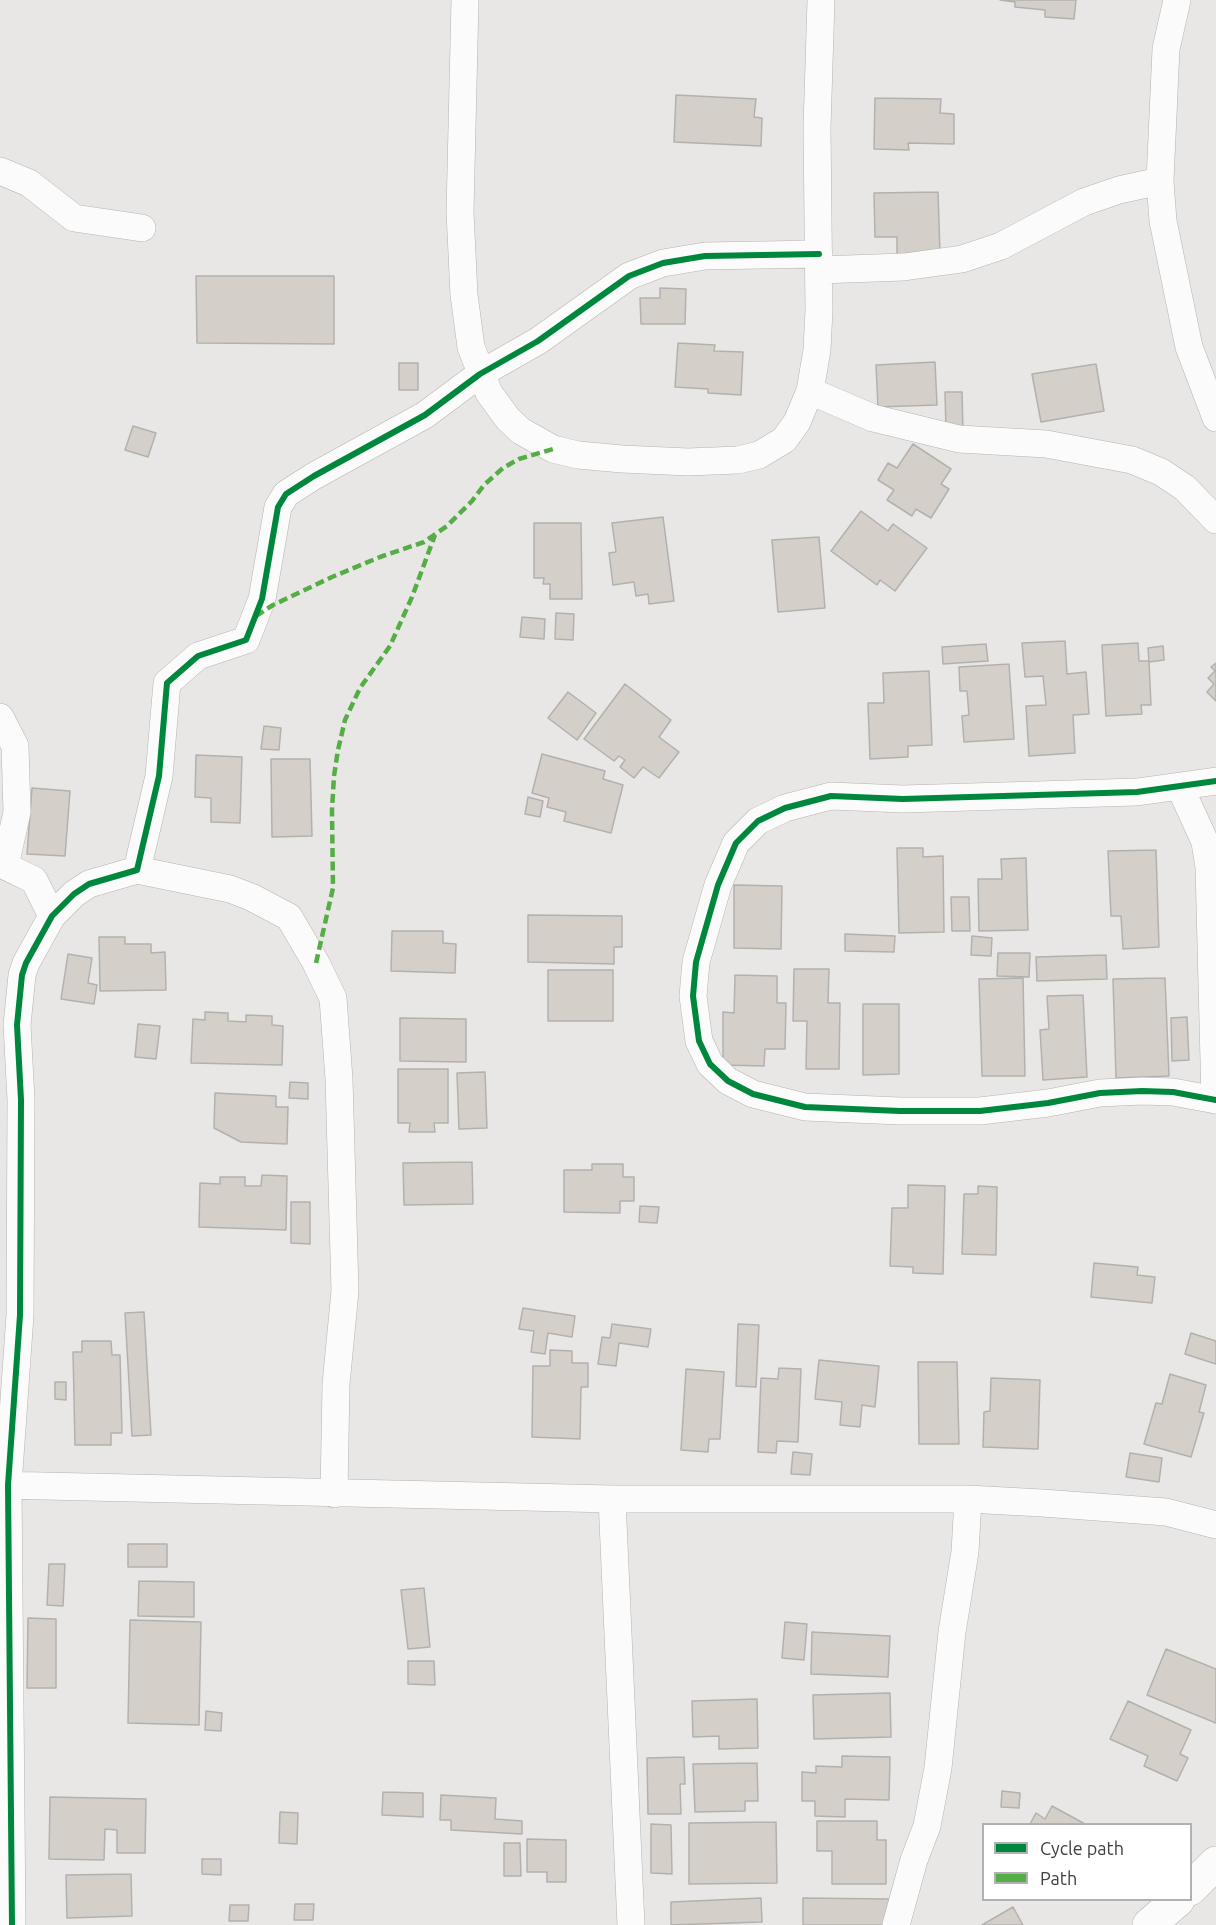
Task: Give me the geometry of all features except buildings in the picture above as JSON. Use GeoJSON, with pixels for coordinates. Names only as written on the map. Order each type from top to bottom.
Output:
{"type":"FeatureCollection","features":[{"type":"Feature","properties":{"kind":"street"},"geometry":{"type":"LineString","coordinates":[[465,0],[460,224],[465,305],[471,347],[489,393],[508,419],[521,431],[553,449],[578,455],[688,462],[738,460],[759,455],[784,440],[796,422],[810,391],[817,350],[821,0]]}},
{"type":"Feature","properties":{"kind":"street"},"geometry":{"type":"LineString","coordinates":[[1177,0],[1166,49],[1160,181],[1163,221],[1190,347],[1216,418]]}},
{"type":"Feature","properties":{"kind":"street"},"geometry":{"type":"LineString","coordinates":[[0,171],[29,183],[75,218],[142,228]]}},
{"type":"Feature","properties":{"kind":"street"},"geometry":{"type":"LineString","coordinates":[[137,870],[159,776],[167,683],[198,656],[246,640],[262,599],[278,507],[282,498],[290,491],[425,415],[480,374],[538,341],[629,276],[663,263],[705,256],[904,267],[962,259],[1002,246],[1084,202],[1119,190],[1160,181]]}},
{"type":"Feature","properties":{"kind":"street"},"geometry":{"type":"LineString","coordinates":[[810,391],[873,418],[959,439],[1046,444],[1132,460],[1161,472],[1185,488],[1216,520]]}},
{"type":"Feature","properties":{"kind":"street"},"geometry":{"type":"LineString","coordinates":[[0,717],[15,746],[17,812],[5,866],[34,880],[52,916]]}},
{"type":"Feature","properties":{"kind":"street"},"geometry":{"type":"LineString","coordinates":[[1180,787],[1205,842],[1209,867],[1215,1100],[1173,1092],[1142,1091],[1100,1093],[1048,1103],[980,1111],[900,1111],[805,1107],[753,1094],[728,1081],[710,1064],[699,1041],[693,996],[696,962],[718,885],[736,843],[758,821],[785,808],[831,796],[903,799],[1137,792],[1216,781]]}},
{"type":"Feature","properties":{"kind":"street"},"geometry":{"type":"LineString","coordinates":[[12,1925],[4,1485],[20,1315],[21,1100],[17,1025],[22,975],[26,963],[52,916],[74,894],[89,884],[137,870],[230,889],[251,897],[289,917],[333,998],[339,1079],[345,1291],[336,1384],[334,1494]]}},
{"type":"Feature","properties":{"kind":"street"},"geometry":{"type":"LineString","coordinates":[[4,1485],[612,1499],[968,1499],[1166,1512],[1216,1525]]}},
{"type":"Feature","properties":{"kind":"street"},"geometry":{"type":"LineString","coordinates":[[612,1499],[631,1925]]}},
{"type":"Feature","properties":{"kind":"street"},"geometry":{"type":"LineString","coordinates":[[897,1925],[914,1860],[927,1826],[938,1768],[952,1632],[964,1552],[968,1499]]}},
{"type":"Feature","properties":{"kind":"street"},"geometry":{"type":"LineString","coordinates":[[1192,1888],[1216,1863]]}},
{"type":"Feature","properties":{"kind":"street"},"geometry":{"type":"LineString","coordinates":[[1153,1924],[1176,1901]]}},
{"type":"Feature","properties":{"kind":"marked path"},"geometry":{"type":"LineString","coordinates":[[256,616],[273,605],[332,577],[424,542],[447,526],[472,501],[484,485],[503,468],[519,459],[553,449]]}},
{"type":"Feature","properties":{"kind":"marked path"},"geometry":{"type":"LineString","coordinates":[[316,963],[333,888],[334,776],[345,720],[360,688],[390,646],[412,597],[435,535]]}},
{"type":"Feature","properties":{"kind":"cycle path"},"geometry":{"type":"LineString","coordinates":[[12,1925],[8,1485],[20,1315],[21,1100],[17,1025],[22,975],[26,963],[52,916],[74,894],[89,884],[137,870],[159,776],[167,683],[198,656],[246,640],[262,599],[278,507],[286,494],[314,476],[425,415],[480,374],[538,341],[629,276],[663,263],[705,256],[819,254]]}},
{"type":"Feature","properties":{"kind":"cycle path"},"geometry":{"type":"LineString","coordinates":[[1216,781],[1137,792],[903,799],[831,796],[785,808],[758,821],[736,843],[718,885],[696,962],[693,996],[699,1041],[710,1064],[728,1081],[753,1094],[805,1107],[900,1111],[980,1111],[1048,1103],[1100,1093],[1142,1091],[1173,1092],[1216,1100]]}}]}
